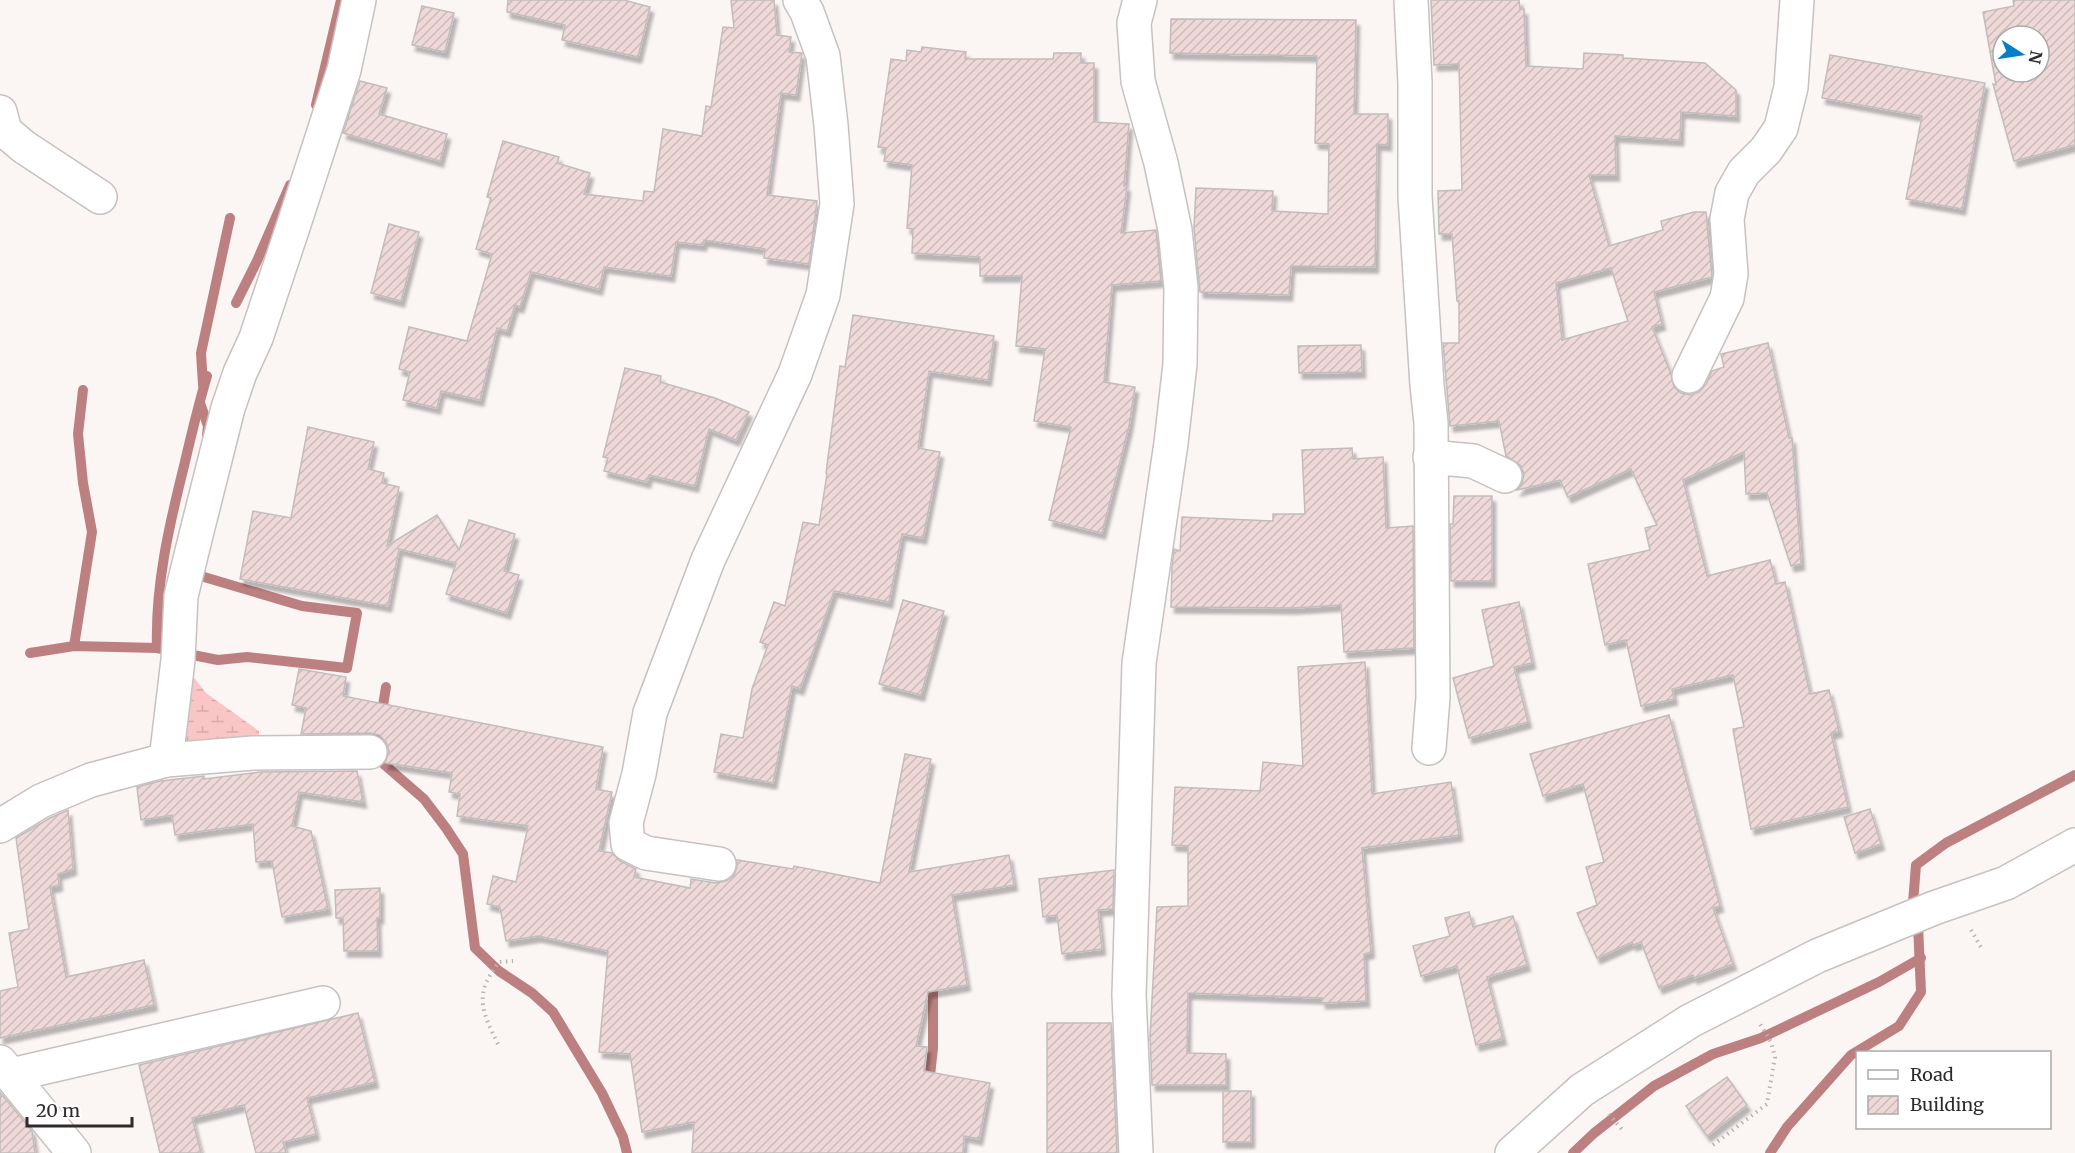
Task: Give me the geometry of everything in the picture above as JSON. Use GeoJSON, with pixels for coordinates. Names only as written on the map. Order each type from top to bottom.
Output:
{"type":"FeatureCollection","features":[{"type":"Feature","properties":{"kind":"street"},"geometry":{"type":"LineString","coordinates":[[166,760],[177,660],[181,596],[228,408],[240,373],[256,338],[344,70],[359,0]]}},
{"type":"Feature","properties":{"kind":"street"},"geometry":{"type":"LineString","coordinates":[[719,864],[646,854],[628,844],[626,823],[639,774],[650,713],[708,560],[795,374],[823,295],[837,204],[832,136],[823,56],[807,12],[800,0]]}},
{"type":"Feature","properties":{"kind":"street"},"geometry":{"type":"LineString","coordinates":[[1136,1153],[1129,995],[1139,663],[1171,443],[1178,376],[1181,288],[1175,230],[1163,174],[1138,81],[1134,23],[1140,0]]}},
{"type":"Feature","properties":{"kind":"street"},"geometry":{"type":"LineString","coordinates":[[1411,0],[1415,82],[1415,196],[1426,385],[1431,423],[1433,697],[1430,748]]}},
{"type":"Feature","properties":{"kind":"street"},"geometry":{"type":"LineString","coordinates":[[1689,376],[1727,298],[1731,274],[1726,219],[1732,193],[1744,172],[1767,150],[1781,128],[1791,87],[1797,0]]}},
{"type":"Feature","properties":{"kind":"street"},"geometry":{"type":"LineString","coordinates":[[0,112],[5,131],[24,147],[100,197]]}},
{"type":"Feature","properties":{"kind":"street"},"geometry":{"type":"LineString","coordinates":[[1430,457],[1473,461],[1504,476]]}},
{"type":"Feature","properties":{"kind":"street"},"geometry":{"type":"LineString","coordinates":[[0,826],[41,801],[91,780],[166,760],[253,753],[370,752]]}},
{"type":"Feature","properties":{"kind":"street"},"geometry":{"type":"LineString","coordinates":[[1512,1153],[1582,1090],[1690,1022],[1817,956],[1899,921],[2006,883],[2075,845]]}},
{"type":"Feature","properties":{"kind":"street"},"geometry":{"type":"LineString","coordinates":[[74,1153],[5,1068],[323,1003]]}},
{"type":"Feature","properties":{"kind":"path"},"geometry":{"type":"LineString","coordinates":[[498,1044],[487,1022],[482,999],[488,976],[499,962],[513,961]]}},
{"type":"Feature","properties":{"kind":"path"},"geometry":{"type":"LineString","coordinates":[[1713,1145],[1767,1104],[1775,1057],[1771,1042],[1760,1025]]}},
{"type":"Feature","properties":{"kind":"path"},"geometry":{"type":"LineString","coordinates":[[1609,1113],[1624,1132]]}},
{"type":"Feature","properties":{"kind":"green space"},"geometry":{"type":"Polygon","coordinates":[[[188,670],[206,693],[259,731],[259,741],[180,745],[188,670]]]}},
{"type":"Feature","properties":{"kind":"building"},"geometry":{"type":"Polygon","coordinates":[[[508,0],[624,0],[650,7],[638,57],[562,40],[565,25],[507,12],[508,0]]]}},
{"type":"Feature","properties":{"kind":"building"},"geometry":{"type":"Polygon","coordinates":[[[731,0],[774,0],[777,35],[791,37],[789,52],[802,53],[796,95],[781,93],[767,195],[817,201],[809,264],[764,258],[765,249],[704,240],[703,245],[676,242],[671,276],[604,267],[599,289],[531,272],[520,307],[515,305],[507,331],[497,328],[480,400],[441,391],[437,408],[403,400],[410,372],[399,369],[409,327],[467,341],[492,254],[476,249],[491,198],[487,197],[503,141],[559,157],[557,163],[590,173],[584,194],[643,201],[644,191],[654,192],[663,129],[702,136],[706,106],[711,107],[723,27],[734,28],[731,0]]]}},
{"type":"Feature","properties":{"kind":"building"},"geometry":{"type":"Polygon","coordinates":[[[1431,0],[1519,0],[1520,9],[1524,9],[1526,66],[1583,69],[1584,53],[1705,63],[1736,90],[1736,116],[1681,112],[1680,140],[1615,136],[1616,175],[1589,175],[1609,246],[1663,230],[1661,221],[1694,212],[1706,212],[1712,277],[1654,292],[1662,324],[1652,327],[1674,387],[1681,393],[1691,395],[1699,392],[1712,371],[1724,367],[1721,354],[1768,343],[1789,438],[1792,438],[1801,564],[1791,566],[1767,493],[1746,494],[1744,452],[1683,480],[1707,576],[1770,560],[1776,584],[1785,582],[1810,694],[1829,690],[1839,731],[1831,733],[1848,807],[1751,829],[1733,729],[1744,727],[1733,675],[1672,689],[1674,699],[1641,706],[1626,640],[1605,645],[1588,564],[1650,550],[1645,528],[1657,525],[1631,469],[1568,497],[1560,480],[1517,490],[1524,474],[1520,465],[1506,456],[1499,421],[1450,426],[1443,343],[1459,343],[1459,301],[1457,301],[1452,234],[1439,234],[1438,191],[1462,190],[1459,64],[1434,65],[1431,0]],[[1611,268],[1556,283],[1562,340],[1628,321],[1611,268]]]}},
{"type":"Feature","properties":{"kind":"building"},"geometry":{"type":"Polygon","coordinates":[[[2013,0],[2075,0],[2075,145],[2014,161],[1993,84],[2051,84],[2051,24],[1991,24],[1991,57],[1983,12],[2014,6],[2013,0]]]}},
{"type":"Feature","properties":{"kind":"building"},"geometry":{"type":"Polygon","coordinates":[[[422,6],[454,13],[445,52],[412,45],[422,6]]]}},
{"type":"Feature","properties":{"kind":"building"},"geometry":{"type":"Polygon","coordinates":[[[1171,19],[1356,20],[1354,114],[1388,114],[1388,145],[1377,144],[1375,267],[1291,266],[1289,295],[1200,292],[1194,228],[1196,188],[1273,191],[1272,211],[1328,214],[1329,144],[1315,143],[1317,56],[1170,53],[1171,19]]]}},
{"type":"Feature","properties":{"kind":"building"},"geometry":{"type":"Polygon","coordinates":[[[922,47],[966,52],[965,59],[1053,59],[1054,53],[1081,53],[1081,63],[1094,63],[1094,122],[1129,124],[1124,186],[1127,186],[1121,233],[1156,230],[1161,281],[1112,285],[1104,382],[1135,387],[1129,426],[1102,533],[1049,520],[1071,427],[1034,421],[1045,349],[1016,346],[1022,276],[980,276],[980,257],[912,253],[913,229],[907,228],[912,165],[884,161],[886,148],[878,147],[891,59],[906,61],[907,50],[921,52],[922,47]]]}},
{"type":"Feature","properties":{"kind":"building"},"geometry":{"type":"Polygon","coordinates":[[[1830,55],[1985,83],[1962,209],[1906,199],[1922,116],[1822,98],[1830,55]]]}},
{"type":"Feature","properties":{"kind":"building"},"geometry":{"type":"Polygon","coordinates":[[[360,81],[387,88],[379,114],[447,134],[440,161],[343,133],[360,81]]]}},
{"type":"Feature","properties":{"kind":"building"},"geometry":{"type":"Polygon","coordinates":[[[389,224],[419,232],[401,301],[371,293],[389,224]]]}},
{"type":"Feature","properties":{"kind":"building"},"geometry":{"type":"Polygon","coordinates":[[[853,315],[994,336],[988,380],[929,371],[918,448],[940,452],[923,538],[902,534],[889,602],[834,591],[800,689],[792,686],[773,783],[714,772],[721,734],[743,738],[752,689],[768,645],[760,642],[774,602],[785,606],[803,522],[819,525],[840,366],[845,367],[853,315]]]}},
{"type":"Feature","properties":{"kind":"building"},"geometry":{"type":"Polygon","coordinates":[[[1361,345],[1362,372],[1299,373],[1298,346],[1361,345]]]}},
{"type":"Feature","properties":{"kind":"building"},"geometry":{"type":"Polygon","coordinates":[[[625,368],[661,376],[660,382],[715,398],[749,412],[736,440],[709,429],[695,486],[649,475],[647,482],[604,471],[608,458],[603,457],[625,368]]]}},
{"type":"Feature","properties":{"kind":"building"},"geometry":{"type":"Polygon","coordinates":[[[308,427],[374,442],[368,469],[384,473],[382,483],[399,487],[387,546],[437,515],[459,550],[469,520],[515,534],[504,571],[519,575],[507,613],[446,594],[456,563],[399,549],[388,606],[240,579],[253,511],[291,518],[308,427]]]}},
{"type":"Feature","properties":{"kind":"building"},"geometry":{"type":"Polygon","coordinates":[[[1352,448],[1353,459],[1383,457],[1386,528],[1413,526],[1414,648],[1344,652],[1341,605],[1294,608],[1171,607],[1174,549],[1180,551],[1182,517],[1273,521],[1273,514],[1305,514],[1302,450],[1352,448]]]}},
{"type":"Feature","properties":{"kind":"building"},"geometry":{"type":"Polygon","coordinates":[[[1454,496],[1492,496],[1492,581],[1451,581],[1450,524],[1453,524],[1454,496]]]}},
{"type":"Feature","properties":{"kind":"building"},"geometry":{"type":"Polygon","coordinates":[[[903,600],[944,611],[921,695],[879,684],[903,600]]]}},
{"type":"Feature","properties":{"kind":"building"},"geometry":{"type":"Polygon","coordinates":[[[1519,602],[1532,663],[1514,667],[1528,722],[1469,738],[1453,678],[1494,666],[1482,610],[1519,602]]]}},
{"type":"Feature","properties":{"kind":"building"},"geometry":{"type":"Polygon","coordinates":[[[1365,662],[1372,794],[1451,782],[1459,835],[1362,848],[1371,952],[1364,954],[1366,1001],[1322,1003],[1322,998],[1188,993],[1187,1053],[1226,1054],[1226,1085],[1152,1085],[1150,1037],[1157,907],[1188,906],[1188,846],[1172,845],[1175,787],[1260,791],[1263,762],[1303,766],[1298,667],[1365,662]]]}},
{"type":"Feature","properties":{"kind":"building"},"geometry":{"type":"Polygon","coordinates":[[[299,669],[346,677],[343,696],[603,747],[596,789],[612,792],[599,851],[612,853],[620,861],[636,869],[634,877],[690,888],[691,879],[716,883],[726,881],[734,875],[737,860],[793,869],[794,866],[880,883],[905,754],[931,759],[909,872],[1009,855],[1014,885],[952,895],[967,985],[928,992],[916,1046],[927,1047],[924,1071],[990,1083],[979,1139],[964,1136],[963,1153],[692,1153],[694,1122],[642,1132],[630,1054],[599,1052],[608,951],[538,936],[506,941],[500,907],[487,904],[493,876],[516,882],[528,826],[457,816],[460,794],[449,792],[452,773],[385,763],[389,751],[386,742],[379,735],[370,733],[301,734],[306,708],[292,705],[299,669]]]}},
{"type":"Feature","properties":{"kind":"building"},"geometry":{"type":"Polygon","coordinates":[[[1669,715],[1720,906],[1713,908],[1733,964],[1694,978],[1693,975],[1659,988],[1641,942],[1633,945],[1632,942],[1597,958],[1577,913],[1597,905],[1586,867],[1604,862],[1583,784],[1543,796],[1530,754],[1669,715]]]}},
{"type":"Feature","properties":{"kind":"building"},"geometry":{"type":"Polygon","coordinates":[[[357,771],[363,802],[299,792],[292,826],[311,831],[328,909],[282,917],[272,861],[256,862],[253,824],[175,835],[172,815],[141,820],[137,787],[160,781],[204,776],[204,779],[261,772],[357,771]]]}},
{"type":"Feature","properties":{"kind":"building"},"geometry":{"type":"Polygon","coordinates":[[[1870,809],[1881,844],[1855,853],[1844,817],[1870,809]]]}},
{"type":"Feature","properties":{"kind":"building"},"geometry":{"type":"Polygon","coordinates":[[[68,810],[73,869],[58,874],[59,885],[50,887],[66,977],[144,960],[154,1005],[0,1038],[0,991],[18,987],[9,933],[29,929],[16,838],[68,810]]]}},
{"type":"Feature","properties":{"kind":"building"},"geometry":{"type":"Polygon","coordinates":[[[1114,870],[1113,909],[1098,910],[1102,949],[1062,954],[1057,915],[1043,917],[1039,879],[1114,870]]]}},
{"type":"Feature","properties":{"kind":"building"},"geometry":{"type":"Polygon","coordinates":[[[380,888],[380,918],[377,918],[378,951],[344,951],[343,918],[336,918],[335,890],[380,888]]]}},
{"type":"Feature","properties":{"kind":"building"},"geometry":{"type":"Polygon","coordinates":[[[1469,912],[1473,927],[1513,916],[1527,965],[1487,977],[1503,1039],[1476,1045],[1457,966],[1421,976],[1413,946],[1450,936],[1445,918],[1469,912]]]}},
{"type":"Feature","properties":{"kind":"building"},"geometry":{"type":"Polygon","coordinates":[[[358,1013],[375,1082],[307,1098],[316,1134],[283,1142],[286,1153],[256,1153],[244,1105],[192,1118],[201,1153],[160,1153],[139,1065],[358,1013]]]}},
{"type":"Feature","properties":{"kind":"building"},"geometry":{"type":"Polygon","coordinates":[[[1047,1023],[1111,1023],[1117,1153],[1047,1153],[1047,1023]]]}},
{"type":"Feature","properties":{"kind":"building"},"geometry":{"type":"Polygon","coordinates":[[[1727,1077],[1747,1105],[1707,1136],[1686,1106],[1727,1077]]]}},
{"type":"Feature","properties":{"kind":"building"},"geometry":{"type":"Polygon","coordinates":[[[1223,1091],[1251,1091],[1251,1142],[1223,1142],[1223,1091]]]}},
{"type":"Feature","properties":{"kind":"building"},"geometry":{"type":"Polygon","coordinates":[[[0,1092],[32,1131],[35,1153],[0,1153],[0,1092]]]}},
{"type":"Feature","properties":{"kind":"waterway"},"geometry":{"type":"LineString","coordinates":[[316,105],[341,0]]}},
{"type":"Feature","properties":{"kind":"waterway"},"geometry":{"type":"LineString","coordinates":[[236,303],[290,185]]}},
{"type":"Feature","properties":{"kind":"waterway"},"geometry":{"type":"LineString","coordinates":[[203,385],[201,353],[230,218]]}},
{"type":"Feature","properties":{"kind":"waterway"},"geometry":{"type":"LineString","coordinates":[[157,648],[158,602],[168,534],[207,376]]}},
{"type":"Feature","properties":{"kind":"waterway"},"geometry":{"type":"LineString","coordinates":[[74,646],[92,532],[83,483],[78,434],[83,390]]}},
{"type":"Feature","properties":{"kind":"waterway"},"geometry":{"type":"LineString","coordinates":[[200,403],[208,426],[207,435]]}},
{"type":"Feature","properties":{"kind":"waterway"},"geometry":{"type":"LineString","coordinates":[[193,569],[204,577],[302,606],[357,613],[347,668]]}},
{"type":"Feature","properties":{"kind":"waterway"},"geometry":{"type":"LineString","coordinates":[[30,653],[74,646],[157,648],[218,660],[247,657],[347,668]]}},
{"type":"Feature","properties":{"kind":"waterway"},"geometry":{"type":"LineString","coordinates":[[386,687],[377,743],[379,760],[424,799],[463,854],[475,948],[499,971],[532,993],[553,1012],[602,1093],[623,1137],[627,1153]]}},
{"type":"Feature","properties":{"kind":"waterway"},"geometry":{"type":"LineString","coordinates":[[1858,1051],[1899,1026],[1921,992],[1918,925],[1913,903],[1916,865],[1946,843],[2075,775]]}},
{"type":"Feature","properties":{"kind":"waterway"},"geometry":{"type":"LineString","coordinates":[[1573,1153],[1593,1134],[1654,1086],[1713,1054],[1761,1038],[1879,982],[1921,958]]}},
{"type":"Feature","properties":{"kind":"waterway"},"geometry":{"type":"LineString","coordinates":[[929,1085],[933,1048],[933,992]]}},
{"type":"Feature","properties":{"kind":"waterway"},"geometry":{"type":"LineString","coordinates":[[1770,1153],[1787,1127],[1856,1052]]}}]}
